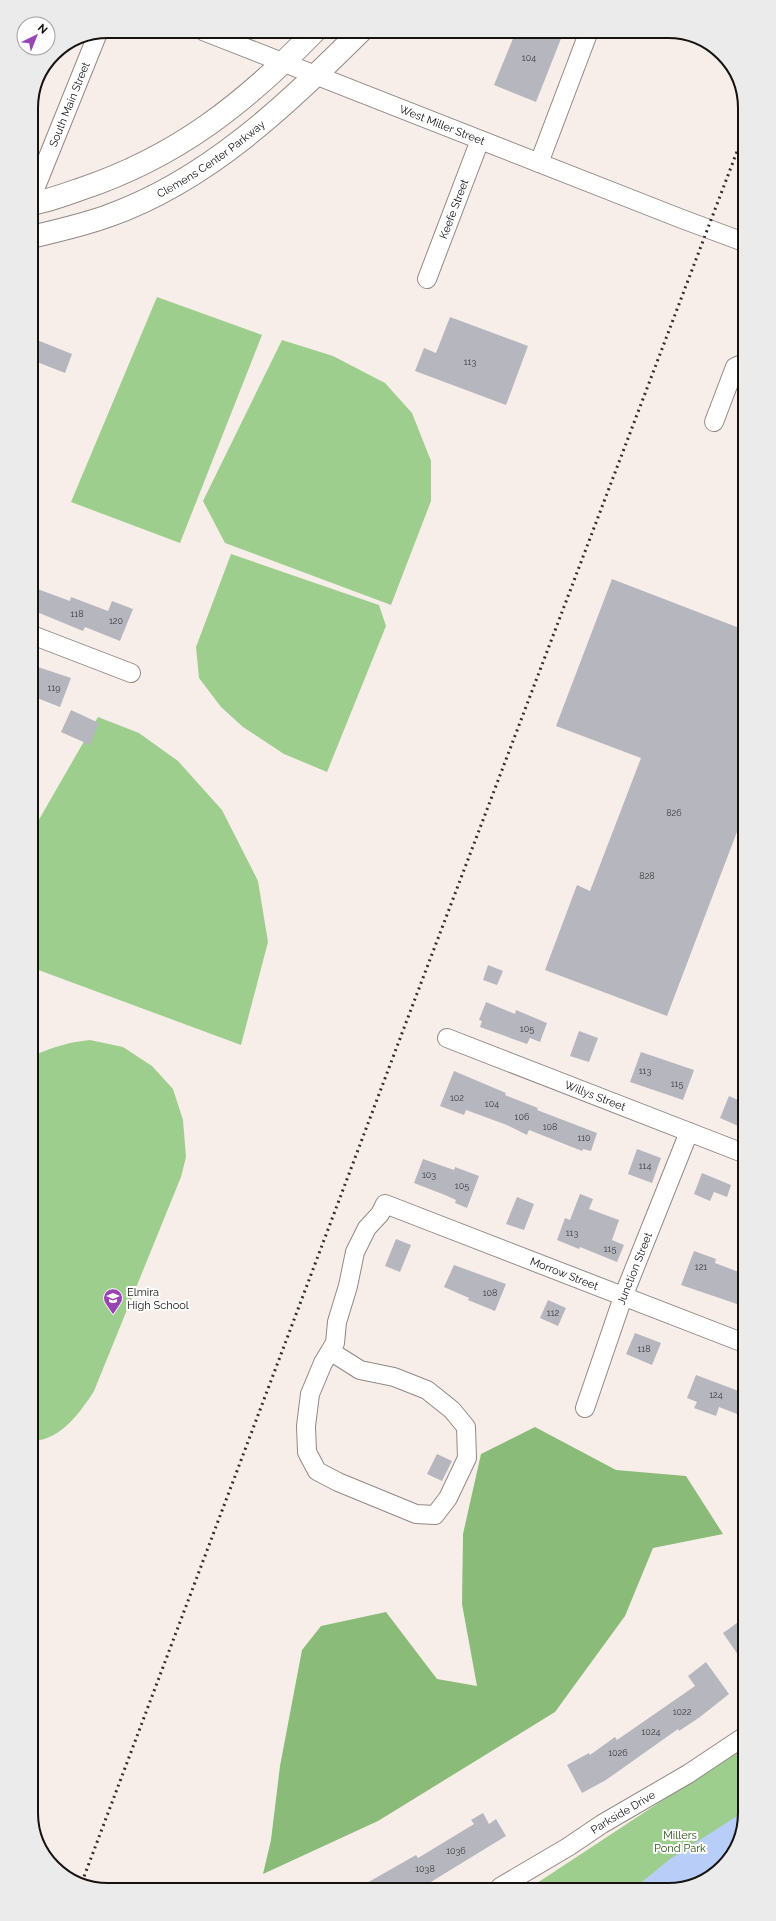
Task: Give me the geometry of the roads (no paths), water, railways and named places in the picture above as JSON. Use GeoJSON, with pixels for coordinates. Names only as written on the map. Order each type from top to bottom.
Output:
{"type":"FeatureCollection","features":[{"type":"Feature","properties":{"kind":"main road"},"geometry":{"type":"LineString","coordinates":[[38,202],[90,186],[153,160],[179,146],[230,110],[284,63],[308,38]]}},
{"type":"Feature","properties":{"kind":"main road","name":"Clemens Center Parkway"},"geometry":{"type":"LineString","coordinates":[[38,235],[108,216],[137,204],[188,179],[238,144],[317,75],[354,38]]}},
{"type":"Feature","properties":{"kind":"street","name":"West Miller Street"},"geometry":{"type":"LineString","coordinates":[[221,38],[738,240]]}},
{"type":"Feature","properties":{"kind":"street"},"geometry":{"type":"LineString","coordinates":[[539,163],[586,38]]}},
{"type":"Feature","properties":{"kind":"street","name":"South Main Street"},"geometry":{"type":"LineString","coordinates":[[38,182],[95,40]]}},
{"type":"Feature","properties":{"kind":"street","name":"Keefe Street"},"geometry":{"type":"LineString","coordinates":[[427,279],[480,140]]}},
{"type":"Feature","properties":{"kind":"street"},"geometry":{"type":"LineString","coordinates":[[714,422],[735,367],[738,366]]}},
{"type":"Feature","properties":{"kind":"street"},"geometry":{"type":"LineString","coordinates":[[38,637],[130,673]]}},
{"type":"Feature","properties":{"kind":"street","name":"Willys Street"},"geometry":{"type":"LineString","coordinates":[[447,1038],[738,1151]]}},
{"type":"Feature","properties":{"kind":"street","name":"Junction Street"},"geometry":{"type":"LineString","coordinates":[[585,1408],[623,1297],[689,1132]]}},
{"type":"Feature","properties":{"kind":"street","name":"Morrow Street"},"geometry":{"type":"LineString","coordinates":[[330,1351],[335,1343],[337,1322],[348,1286],[355,1252],[368,1228],[380,1214],[385,1204],[738,1341]]}},
{"type":"Feature","properties":{"kind":"street"},"geometry":{"type":"LineString","coordinates":[[330,1351],[360,1370],[394,1377],[427,1390],[452,1410],[466,1427],[466,1458],[448,1498],[435,1515],[416,1514],[338,1482],[317,1471],[307,1452],[306,1426],[310,1394],[330,1351]]}},
{"type":"Feature","properties":{"kind":"street","name":"Parkside Drive"},"geometry":{"type":"LineString","coordinates":[[507,1883],[568,1847],[602,1824],[688,1774],[738,1741]]}},
{"type":"Feature","properties":{"kind":"water"},"geometry":{"type":"Polygon","coordinates":[[[738,1816],[736,1831],[731,1844],[721,1859],[711,1869],[703,1874],[682,1882],[641,1883],[670,1859],[738,1816]]]}},
{"type":"Feature","properties":{"kind":"railway"},"geometry":{"type":"LineString","coordinates":[[83,1878],[738,149]]}},
{"type":"Feature","properties":{"kind":"place","name":"Elmira High School"},"geometry":{"type":"Point","coordinates":[113,1315]}},
{"type":"Feature","properties":{"kind":"park label","name":"Millers Pond Park"},"geometry":{"type":"Point","coordinates":[680,1841]}}]}
